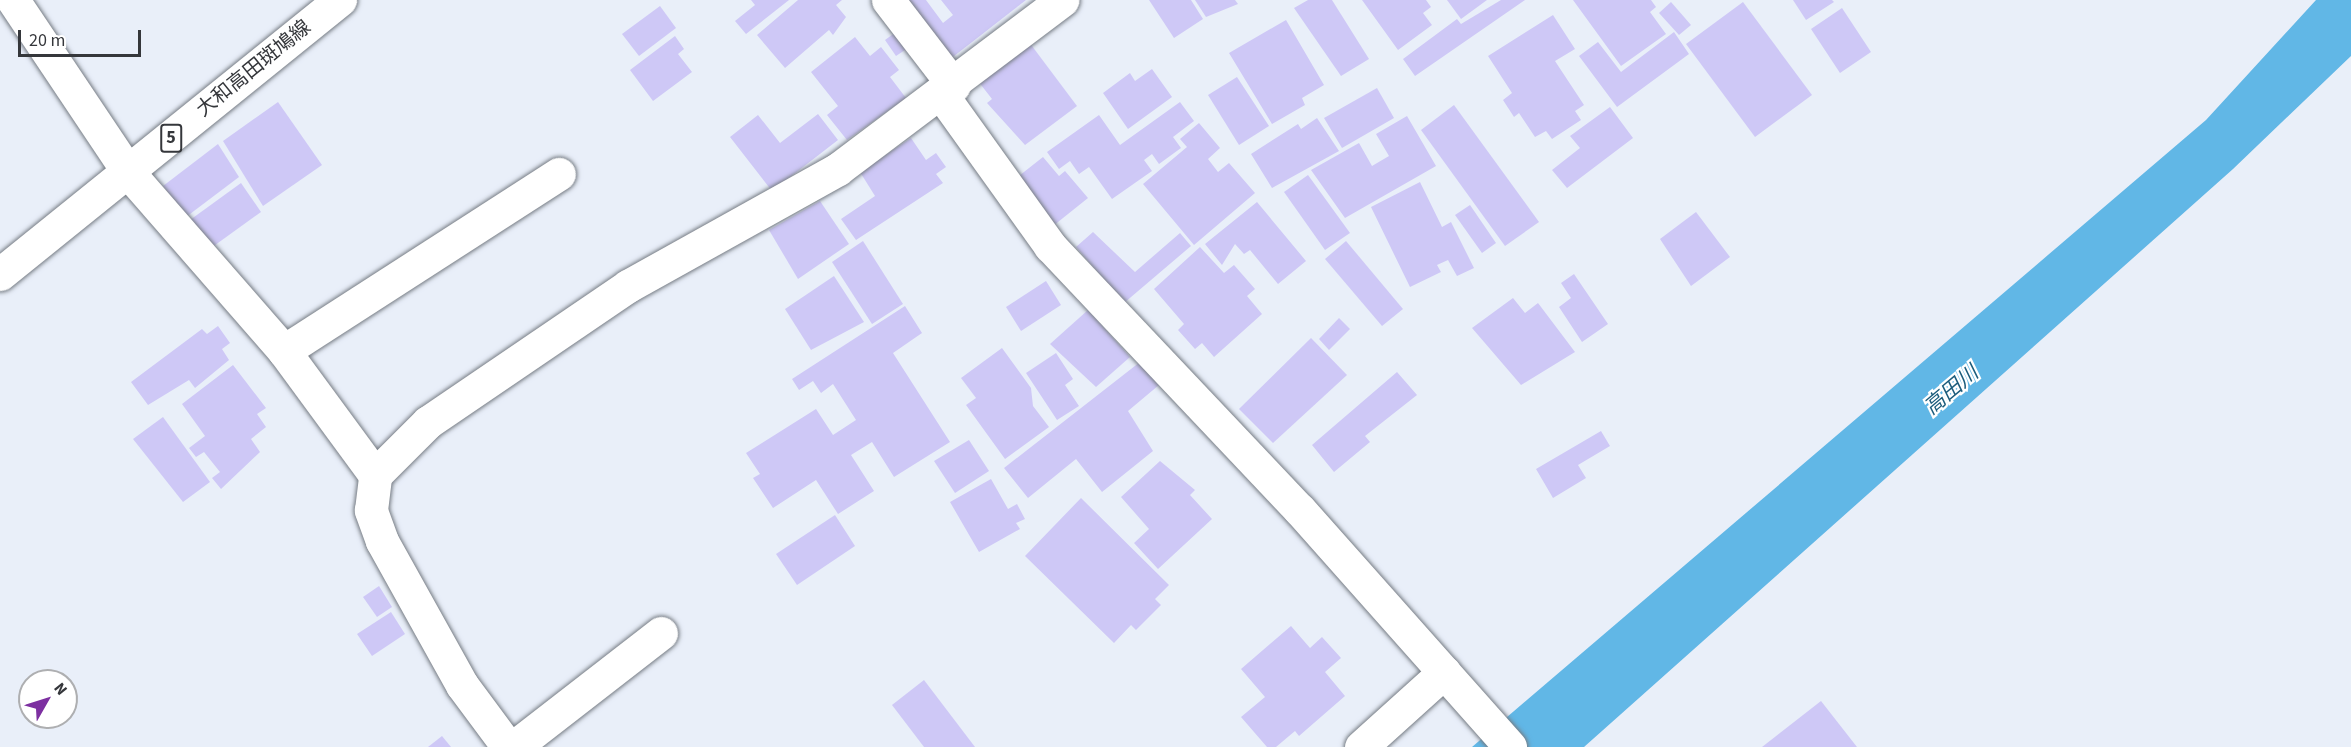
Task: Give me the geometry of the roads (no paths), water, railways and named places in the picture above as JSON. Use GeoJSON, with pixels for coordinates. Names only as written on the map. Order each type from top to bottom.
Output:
{"type":"FeatureCollection","features":[{"type":"Feature","properties":{"kind":"street"},"geometry":{"type":"LineString","coordinates":[[13,0],[128,172],[284,351],[375,475]]}},
{"type":"Feature","properties":{"kind":"street","name":"大和高田斑鳩線"},"geometry":{"type":"LineString","coordinates":[[0,274],[340,0]]}},
{"type":"Feature","properties":{"kind":"street"},"geometry":{"type":"LineString","coordinates":[[888,0],[1050,246],[1444,672],[1510,747]]}},
{"type":"Feature","properties":{"kind":"street"},"geometry":{"type":"LineString","coordinates":[[508,747],[462,685],[382,541],[371,510],[375,475],[428,422],[628,286],[838,169],[948,90],[1062,0]]}},
{"type":"Feature","properties":{"kind":"street"},"geometry":{"type":"LineString","coordinates":[[284,351],[559,174]]}},
{"type":"Feature","properties":{"kind":"street"},"geometry":{"type":"LineString","coordinates":[[514,747],[661,633]]}},
{"type":"Feature","properties":{"kind":"street"},"geometry":{"type":"LineString","coordinates":[[1361,747],[1444,672]]}},
{"type":"Feature","properties":{"kind":"water","name":"高田川"},"geometry":{"type":"Polygon","coordinates":[[[2316,0],[2351,0],[2351,56],[2233,169],[1584,747],[1472,747],[2206,120],[2316,0]]]}}]}
